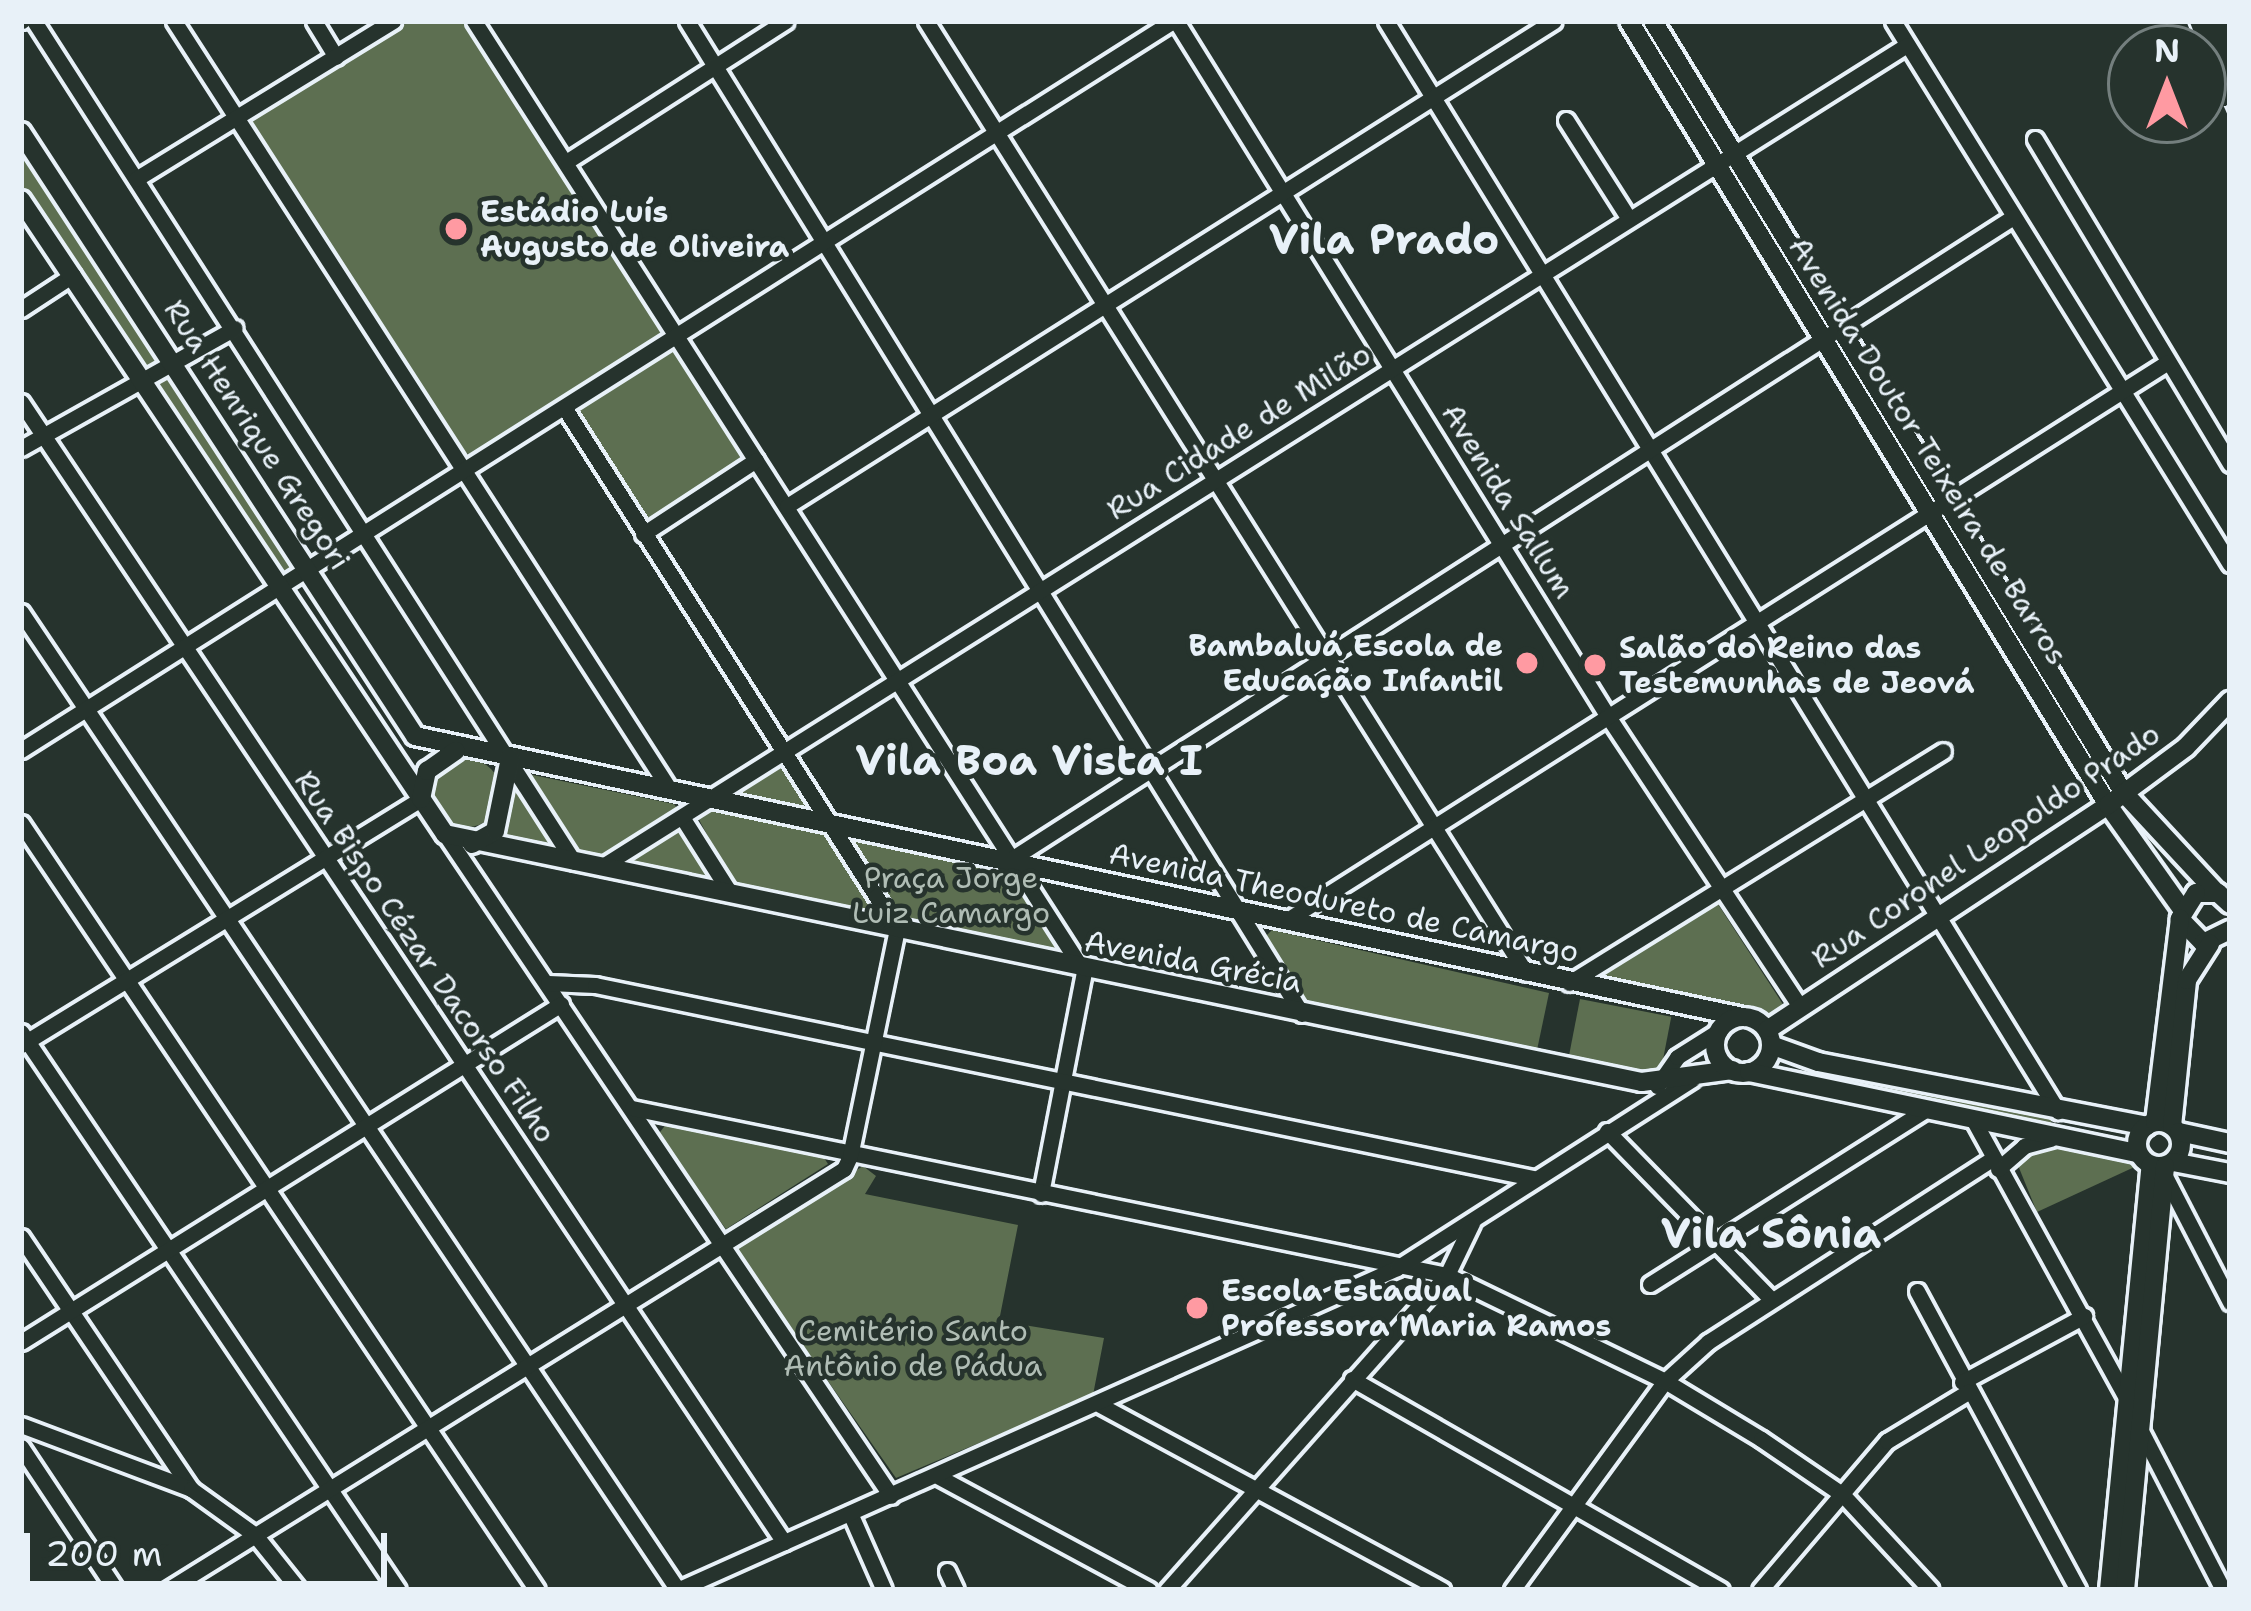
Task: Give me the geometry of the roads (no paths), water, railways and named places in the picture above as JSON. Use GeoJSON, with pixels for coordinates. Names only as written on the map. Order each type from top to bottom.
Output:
{"type":"FeatureCollection","features":[{"type":"Feature","properties":{"kind":"main road","name":"Avenida Doutor Teixeira de Barros"},"geometry":{"type":"LineString","coordinates":[[1629,21],[1843,327],[1951,499],[2190,938],[2224,936]]}},
{"type":"Feature","properties":{"kind":"main road","name":"Avenida Doutor Teixeira de Barros"},"geometry":{"type":"LineString","coordinates":[[1653,21],[1824,340],[2116,798],[2223,898]]}},
{"type":"Feature","properties":{"kind":"main road","name":"Rua Henrique Gregori"},"geometry":{"type":"LineString","coordinates":[[21,132],[176,363],[415,736],[456,751]]}},
{"type":"Feature","properties":{"kind":"main road","name":"Rua Henrique Gregori"},"geometry":{"type":"LineString","coordinates":[[21,200],[421,799]]}},
{"type":"Feature","properties":{"kind":"main road","name":"Rua Coronel Leopoldo Prado"},"geometry":{"type":"LineString","coordinates":[[1740,1071],[1800,1007],[2116,798],[2186,747],[2230,701]]}},
{"type":"Feature","properties":{"kind":"main road"},"geometry":{"type":"LineString","coordinates":[[456,751],[510,758],[495,831],[472,844],[445,834],[421,799],[427,772],[456,751]]}},
{"type":"Feature","properties":{"kind":"main road","name":"Avenida Theodureto de Camargo"},"geometry":{"type":"LineString","coordinates":[[510,758],[1743,1017],[1769,1038]]}},
{"type":"Feature","properties":{"kind":"main road","name":"Avenida Grécia"},"geometry":{"type":"LineString","coordinates":[[472,844],[1657,1085],[1692,1079]]}},
{"type":"Feature","properties":{"kind":"main road"},"geometry":{"type":"LineString","coordinates":[[2109,1590],[2126,1398],[2159,1165],[2181,914],[2196,892],[2223,898]]}},
{"type":"Feature","properties":{"kind":"main road"},"geometry":{"type":"LineString","coordinates":[[2125,1590],[2163,1127],[2187,980],[2224,936]]}},
{"type":"Feature","properties":{"kind":"main road"},"geometry":{"type":"LineString","coordinates":[[1740,1071],[1716,1052],[1720,1030],[1743,1017]]}},
{"type":"Feature","properties":{"kind":"main road"},"geometry":{"type":"LineString","coordinates":[[1769,1038],[1837,1066],[2230,1143]]}},
{"type":"Feature","properties":{"kind":"main road"},"geometry":{"type":"LineString","coordinates":[[1832,1090],[1837,1066]]}},
{"type":"Feature","properties":{"kind":"main road"},"geometry":{"type":"LineString","coordinates":[[1692,1079],[1740,1071],[2159,1165],[2230,1173]]}},
{"type":"Feature","properties":{"kind":"main road"},"geometry":{"type":"LineString","coordinates":[[2025,1133],[2031,1105]]}},
{"type":"Feature","properties":{"kind":"main road"},"geometry":{"type":"LineString","coordinates":[[2053,1139],[2058,1111]]}},
{"type":"Feature","properties":{"kind":"street"},"geometry":{"type":"LineString","coordinates":[[34,21],[574,862]]}},
{"type":"Feature","properties":{"kind":"street"},"geometry":{"type":"LineString","coordinates":[[174,21],[670,790]]}},
{"type":"Feature","properties":{"kind":"street"},"geometry":{"type":"LineString","coordinates":[[314,21],[337,56]]}},
{"type":"Feature","properties":{"kind":"street"},"geometry":{"type":"LineString","coordinates":[[136,179],[393,21]]}},
{"type":"Feature","properties":{"kind":"street"},"geometry":{"type":"LineString","coordinates":[[474,21],[899,679],[1008,861],[1084,972],[1041,1194]]}},
{"type":"Feature","properties":{"kind":"street"},"geometry":{"type":"LineString","coordinates":[[687,21],[1245,912],[1302,1014]]}},
{"type":"Feature","properties":{"kind":"street"},"geometry":{"type":"LineString","coordinates":[[566,162],[786,21]]}},
{"type":"Feature","properties":{"kind":"street"},"geometry":{"type":"LineString","coordinates":[[926,21],[1527,974]]}},
{"type":"Feature","properties":{"kind":"street"},"geometry":{"type":"LineString","coordinates":[[21,750],[285,589],[366,532],[824,244],[994,130],[1174,21]]}},
{"type":"Feature","properties":{"kind":"street","name":"Avenida Sallum"},"geometry":{"type":"LineString","coordinates":[[1174,21],[1504,542],[1607,715],[1800,1007]]}},
{"type":"Feature","properties":{"kind":"street"},"geometry":{"type":"LineString","coordinates":[[1386,21],[2058,1111]]}},
{"type":"Feature","properties":{"kind":"street"},"geometry":{"type":"LineString","coordinates":[[787,506],[1554,21]]}},
{"type":"Feature","properties":{"kind":"street"},"geometry":{"type":"LineString","coordinates":[[1893,21],[2230,564]]}},
{"type":"Feature","properties":{"kind":"street","name":"Rua Cidade de Milão"},"geometry":{"type":"LineString","coordinates":[[601,867],[1906,45]]}},
{"type":"Feature","properties":{"kind":"street"},"geometry":{"type":"LineString","coordinates":[[1566,120],[1629,219]]}},
{"type":"Feature","properties":{"kind":"street"},"geometry":{"type":"LineString","coordinates":[[2035,139],[2168,362],[2223,436],[2230,464]]}},
{"type":"Feature","properties":{"kind":"street"},"geometry":{"type":"LineString","coordinates":[[1008,861],[2013,217]]}},
{"type":"Feature","properties":{"kind":"street"},"geometry":{"type":"LineString","coordinates":[[21,309],[73,275]]}},
{"type":"Feature","properties":{"kind":"street"},"geometry":{"type":"LineString","coordinates":[[21,448],[140,374],[176,363],[235,328]]}},
{"type":"Feature","properties":{"kind":"street"},"geometry":{"type":"LineString","coordinates":[[1287,920],[2168,362]]}},
{"type":"Feature","properties":{"kind":"street","name":"Rua Bispo Cézar Dacorso Filho"},"geometry":{"type":"LineString","coordinates":[[21,402],[784,1542]]}},
{"type":"Feature","properties":{"kind":"street"},"geometry":{"type":"LineString","coordinates":[[167,1590],[844,1169],[850,1156],[897,929],[564,407]]}},
{"type":"Feature","properties":{"kind":"street"},"geometry":{"type":"LineString","coordinates":[[643,534],[756,460]]}},
{"type":"Feature","properties":{"kind":"street"},"geometry":{"type":"LineString","coordinates":[[21,612],[678,1590],[1100,1406],[1397,1268],[1692,1079]]}},
{"type":"Feature","properties":{"kind":"street"},"geometry":{"type":"LineString","coordinates":[[1569,983],[1943,751]]}},
{"type":"Feature","properties":{"kind":"street"},"geometry":{"type":"LineString","coordinates":[[398,1590],[23,1040],[421,799]]}},
{"type":"Feature","properties":{"kind":"street"},"geometry":{"type":"LineString","coordinates":[[682,817],[730,893]]}},
{"type":"Feature","properties":{"kind":"street"},"geometry":{"type":"LineString","coordinates":[[21,823],[537,1590]]}},
{"type":"Feature","properties":{"kind":"street"},"geometry":{"type":"LineString","coordinates":[[445,834],[477,872],[891,1496]]}},
{"type":"Feature","properties":{"kind":"street"},"geometry":{"type":"LineString","coordinates":[[472,844],[477,872]]}},
{"type":"Feature","properties":{"kind":"street"},"geometry":{"type":"LineString","coordinates":[[548,983],[595,985],[1533,1178]]}},
{"type":"Feature","properties":{"kind":"street"},"geometry":{"type":"LineString","coordinates":[[21,1342],[561,1004]]}},
{"type":"Feature","properties":{"kind":"street"},"geometry":{"type":"LineString","coordinates":[[1651,1106],[1657,1085],[1677,1058],[1720,1030]]}},
{"type":"Feature","properties":{"kind":"street"},"geometry":{"type":"LineString","coordinates":[[632,1108],[1447,1275],[1664,1381],[1843,1495],[1931,1590]]}},
{"type":"Feature","properties":{"kind":"street"},"geometry":{"type":"LineString","coordinates":[[1650,1285],[1924,1111]]}},
{"type":"Feature","properties":{"kind":"street"},"geometry":{"type":"LineString","coordinates":[[1975,1123],[2084,1316],[2222,1586]]}},
{"type":"Feature","properties":{"kind":"street"},"geometry":{"type":"LineString","coordinates":[[1607,1131],[1772,1300]]}},
{"type":"Feature","properties":{"kind":"street"},"geometry":{"type":"LineString","coordinates":[[1512,1590],[1580,1504],[1664,1381],[1772,1300],[2024,1146],[2053,1139]]}},
{"type":"Feature","properties":{"kind":"street"},"geometry":{"type":"LineString","coordinates":[[2159,1165],[2230,1302]]}},
{"type":"Feature","properties":{"kind":"street"},"geometry":{"type":"LineString","coordinates":[[1167,1590],[1447,1275],[1473,1221]]}},
{"type":"Feature","properties":{"kind":"street"},"geometry":{"type":"LineString","coordinates":[[21,1238],[190,1489]]}},
{"type":"Feature","properties":{"kind":"street"},"geometry":{"type":"LineString","coordinates":[[1918,1291],[1965,1387],[2078,1590]]}},
{"type":"Feature","properties":{"kind":"street"},"geometry":{"type":"LineString","coordinates":[[1760,1590],[1897,1432],[2084,1316]]}},
{"type":"Feature","properties":{"kind":"street"},"geometry":{"type":"LineString","coordinates":[[1352,1379],[1580,1504],[1721,1590]]}},
{"type":"Feature","properties":{"kind":"street"},"geometry":{"type":"LineString","coordinates":[[1100,1406],[1442,1590]]}},
{"type":"Feature","properties":{"kind":"street"},"geometry":{"type":"LineString","coordinates":[[21,1425],[190,1489],[255,1535],[299,1590]]}},
{"type":"Feature","properties":{"kind":"street"},"geometry":{"type":"LineString","coordinates":[[21,1447],[116,1590]]}},
{"type":"Feature","properties":{"kind":"street"},"geometry":{"type":"LineString","coordinates":[[939,1478],[1149,1590]]}},
{"type":"Feature","properties":{"kind":"street"},"geometry":{"type":"LineString","coordinates":[[850,1513],[884,1590]]}},
{"type":"Feature","properties":{"kind":"street"},"geometry":{"type":"LineString","coordinates":[[947,1571],[956,1590]]}},
{"type":"Feature","properties":{"kind":"railway"},"geometry":{"type":"LineString","coordinates":[[2227,109],[2230,116]]}},
{"type":"Feature","properties":{"kind":"place","name":"Estádio Luís Augusto de Oliveira"},"geometry":{"type":"Point","coordinates":[456,229]}},
{"type":"Feature","properties":{"kind":"place","name":"Bambaluá Escola de Educação Infantil"},"geometry":{"type":"Point","coordinates":[1527,663]}},
{"type":"Feature","properties":{"kind":"place","name":"Salão do Reino das Testemunhas de Jeová"},"geometry":{"type":"Point","coordinates":[1595,665]}},
{"type":"Feature","properties":{"kind":"place","name":"Escola Estadual Professora Maria Ramos"},"geometry":{"type":"Point","coordinates":[1197,1308]}},
{"type":"Feature","properties":{"kind":"district","name":"Vila Prado"},"geometry":{"type":"Point","coordinates":[1384,239]}},
{"type":"Feature","properties":{"kind":"district","name":"Vila Boa Vista I"},"geometry":{"type":"Point","coordinates":[1029,760]}},
{"type":"Feature","properties":{"kind":"district","name":"Vila Sônia"},"geometry":{"type":"Point","coordinates":[1771,1233]}},
{"type":"Feature","properties":{"kind":"park label","name":"Praça Jorge Luiz Camargo"},"geometry":{"type":"Point","coordinates":[951,895]}},
{"type":"Feature","properties":{"kind":"park label","name":"Cemitério Santo Antônio de Pádua"},"geometry":{"type":"Point","coordinates":[913,1348]}}]}
